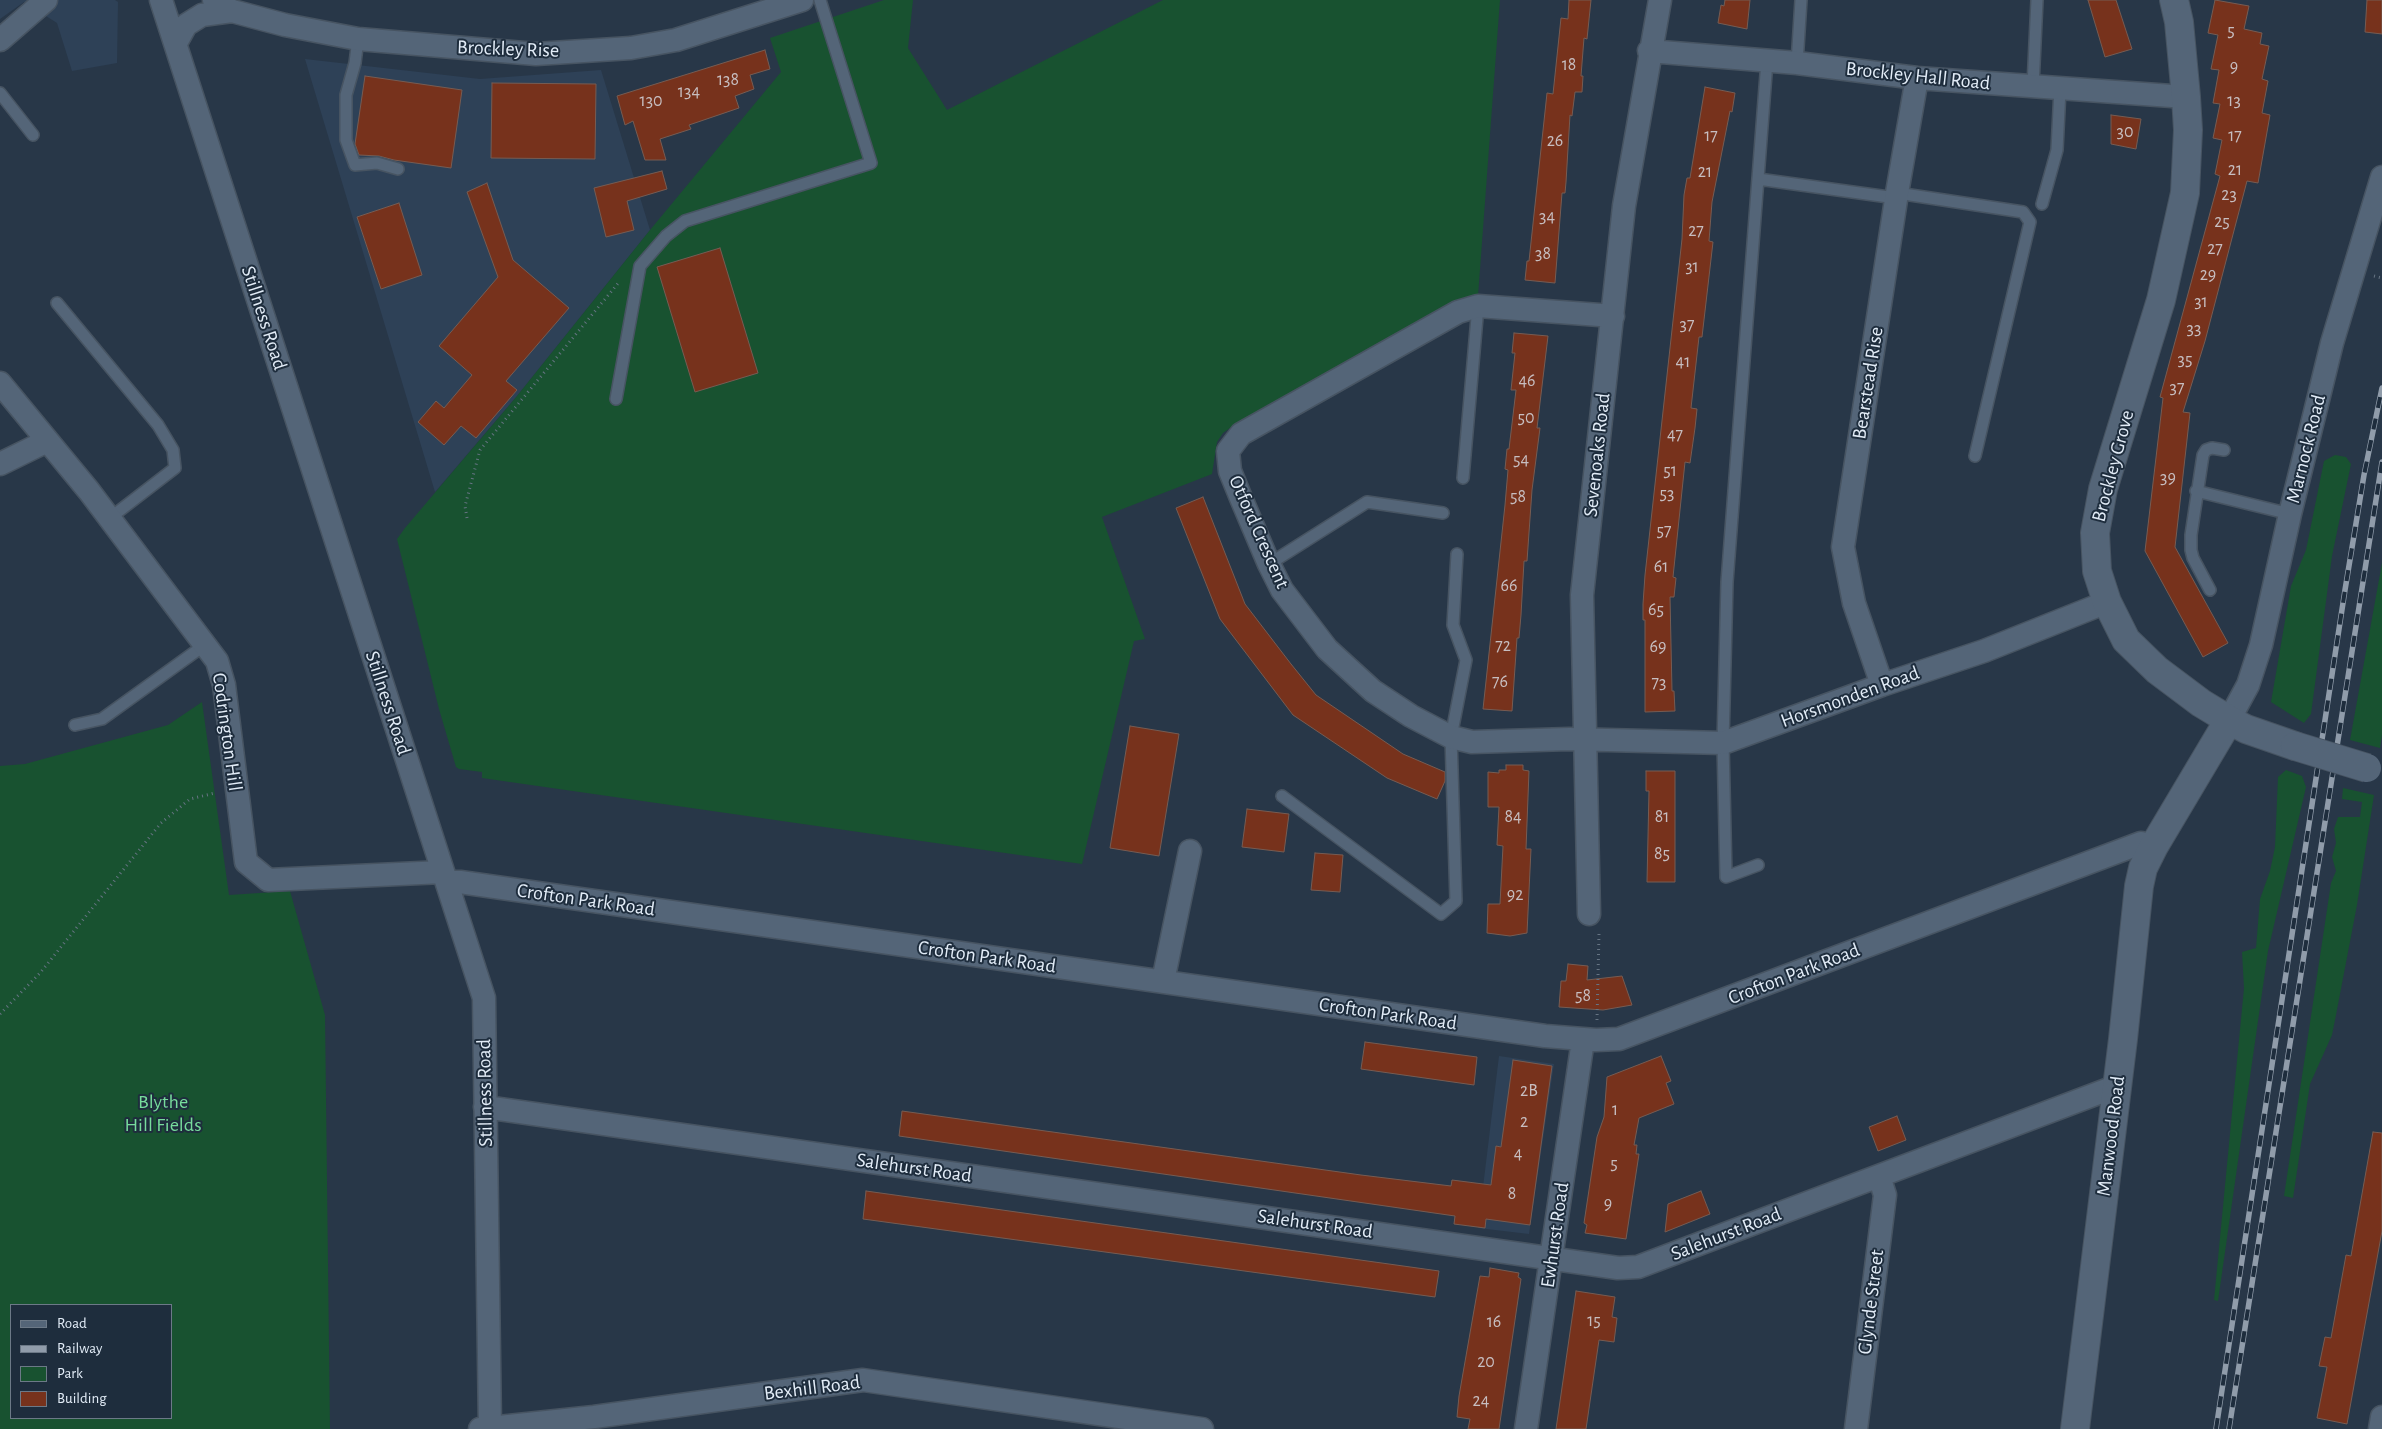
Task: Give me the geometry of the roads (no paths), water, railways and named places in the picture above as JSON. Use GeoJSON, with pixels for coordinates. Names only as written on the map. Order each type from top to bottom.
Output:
{"type":"FeatureCollection","features":[{"type":"Feature","properties":{"kind":"street"},"geometry":{"type":"LineString","coordinates":[[0,40],[46,0]]}},
{"type":"Feature","properties":{"kind":"street","name":"Stillness Road"},"geometry":{"type":"LineString","coordinates":[[161,0],[484,998],[485,1428]]}},
{"type":"Feature","properties":{"kind":"street","name":"Brockley Rise"},"geometry":{"type":"LineString","coordinates":[[223,5],[285,25],[358,39],[536,54],[631,48],[684,38],[802,0]]}},
{"type":"Feature","properties":{"kind":"street","name":"Sevenoaks Road"},"geometry":{"type":"LineString","coordinates":[[1594,920],[1585,740],[1582,595],[1624,206],[1660,0]]}},
{"type":"Feature","properties":{"kind":"street","name":"Brockley Grove"},"geometry":{"type":"LineString","coordinates":[[2174,0],[2179,22],[2186,97],[2187,162],[2185,193],[2161,300],[2103,489],[2095,532],[2097,571],[2106,602],[2126,640],[2157,670],[2197,700],[2246,729],[2374,770]]}},
{"type":"Feature","properties":{"kind":"street"},"geometry":{"type":"LineString","coordinates":[[176,42],[186,25],[223,5]]}},
{"type":"Feature","properties":{"kind":"street","name":"Brockley Hall Road"},"geometry":{"type":"LineString","coordinates":[[1650,50],[1797,63],[1917,78],[2186,97]]}},
{"type":"Feature","properties":{"kind":"street","name":"Bearstead Rise"},"geometry":{"type":"LineString","coordinates":[[1882,685],[1854,603],[1842,546],[1896,195],[1917,78]]}},
{"type":"Feature","properties":{"kind":"street","name":"Marnock Road"},"geometry":{"type":"LineString","coordinates":[[2228,720],[2248,685],[2261,645],[2290,514],[2332,343],[2382,177]]}},
{"type":"Feature","properties":{"kind":"street","name":"Otford Crescent"},"geometry":{"type":"LineString","coordinates":[[1585,740],[1472,742],[1451,737],[1411,716],[1373,690],[1327,649],[1282,590],[1269,564],[1230,471],[1228,450],[1242,434],[1458,312],[1478,306],[1612,316]]}},
{"type":"Feature","properties":{"kind":"street","name":"Codrington Hill"},"geometry":{"type":"LineString","coordinates":[[0,383],[110,518],[217,661],[224,685],[235,789],[246,862],[268,880],[445,877]]}},
{"type":"Feature","properties":{"kind":"street"},"geometry":{"type":"LineString","coordinates":[[0,464],[47,441]]}},
{"type":"Feature","properties":{"kind":"street","name":"Horsmonden Road"},"geometry":{"type":"LineString","coordinates":[[1585,740],[1723,743],[1882,685],[1984,651],[2106,602]]}},
{"type":"Feature","properties":{"kind":"street"},"geometry":{"type":"LineString","coordinates":[[2154,846],[2228,720]]}},
{"type":"Feature","properties":{"kind":"street","name":"Crofton Park Road"},"geometry":{"type":"LineString","coordinates":[[445,877],[460,882],[1589,1040],[1619,1039],[2141,843],[2154,846]]}},
{"type":"Feature","properties":{"kind":"street","name":"Manwood Road"},"geometry":{"type":"LineString","coordinates":[[2076,1429],[2139,886],[2143,868],[2154,846]]}},
{"type":"Feature","properties":{"kind":"street"},"geometry":{"type":"LineString","coordinates":[[1163,981],[1190,851]]}},
{"type":"Feature","properties":{"kind":"street","name":"Ewhurst Road"},"geometry":{"type":"LineString","coordinates":[[1526,1429],[1551,1258],[1589,1040]]}},
{"type":"Feature","properties":{"kind":"street","name":"Salehurst Road"},"geometry":{"type":"LineString","coordinates":[[485,1107],[1618,1268],[1638,1267],[2117,1086]]}},
{"type":"Feature","properties":{"kind":"street","name":"Glynde Street"},"geometry":{"type":"LineString","coordinates":[[1856,1429],[1885,1195],[1878,1176]]}},
{"type":"Feature","properties":{"kind":"street","name":"Bexhill Road"},"geometry":{"type":"LineString","coordinates":[[485,1428],[594,1416],[863,1380],[1085,1421],[1202,1429]]}},
{"type":"Feature","properties":{"kind":"street"},"geometry":{"type":"LineString","coordinates":[[2380,1429],[2382,1417]]}},
{"type":"Feature","properties":{"kind":"lane"},"geometry":{"type":"LineString","coordinates":[[616,399],[640,266],[666,236],[685,220],[871,163],[820,0]]}},
{"type":"Feature","properties":{"kind":"lane"},"geometry":{"type":"LineString","coordinates":[[1797,63],[1800,0]]}},
{"type":"Feature","properties":{"kind":"lane"},"geometry":{"type":"LineString","coordinates":[[2033,86],[2037,0]]}},
{"type":"Feature","properties":{"kind":"lane"},"geometry":{"type":"LineString","coordinates":[[358,39],[356,63],[346,96],[346,140],[355,166],[377,163],[398,169]]}},
{"type":"Feature","properties":{"kind":"lane"},"geometry":{"type":"LineString","coordinates":[[1758,865],[1726,877],[1723,743],[1727,582],[1767,61]]}},
{"type":"Feature","properties":{"kind":"lane"},"geometry":{"type":"LineString","coordinates":[[2042,204],[2057,150],[2060,89]]}},
{"type":"Feature","properties":{"kind":"lane"},"geometry":{"type":"LineString","coordinates":[[0,92],[33,135]]}},
{"type":"Feature","properties":{"kind":"lane"},"geometry":{"type":"LineString","coordinates":[[1758,179],[2023,212],[2030,222],[1975,456]]}},
{"type":"Feature","properties":{"kind":"lane"},"geometry":{"type":"LineString","coordinates":[[56,303],[158,425],[173,450],[174,468],[110,518]]}},
{"type":"Feature","properties":{"kind":"lane"},"geometry":{"type":"LineString","coordinates":[[1463,478],[1478,306]]}},
{"type":"Feature","properties":{"kind":"lane"},"geometry":{"type":"LineString","coordinates":[[2210,590],[2190,550],[2196,491],[2203,455],[2206,450],[2224,450]]}},
{"type":"Feature","properties":{"kind":"lane"},"geometry":{"type":"LineString","coordinates":[[2196,491],[2290,514]]}},
{"type":"Feature","properties":{"kind":"lane"},"geometry":{"type":"LineString","coordinates":[[1269,564],[1367,502],[1442,513]]}},
{"type":"Feature","properties":{"kind":"lane"},"geometry":{"type":"LineString","coordinates":[[1282,796],[1441,914],[1456,901],[1451,737],[1466,660],[1453,625],[1457,554]]}},
{"type":"Feature","properties":{"kind":"lane"},"geometry":{"type":"LineString","coordinates":[[75,726],[102,719],[206,644]]}},
{"type":"Feature","properties":{"kind":"railway"},"geometry":{"type":"LineString","coordinates":[[2216,1429],[2345,590],[2364,475],[2382,388]]}},
{"type":"Feature","properties":{"kind":"railway"},"geometry":{"type":"LineString","coordinates":[[2229,1429],[2382,462]]}},
{"type":"Feature","properties":{"kind":"park label","name":"Blythe Hill Fields"},"geometry":{"type":"Point","coordinates":[163,1114]}}]}
